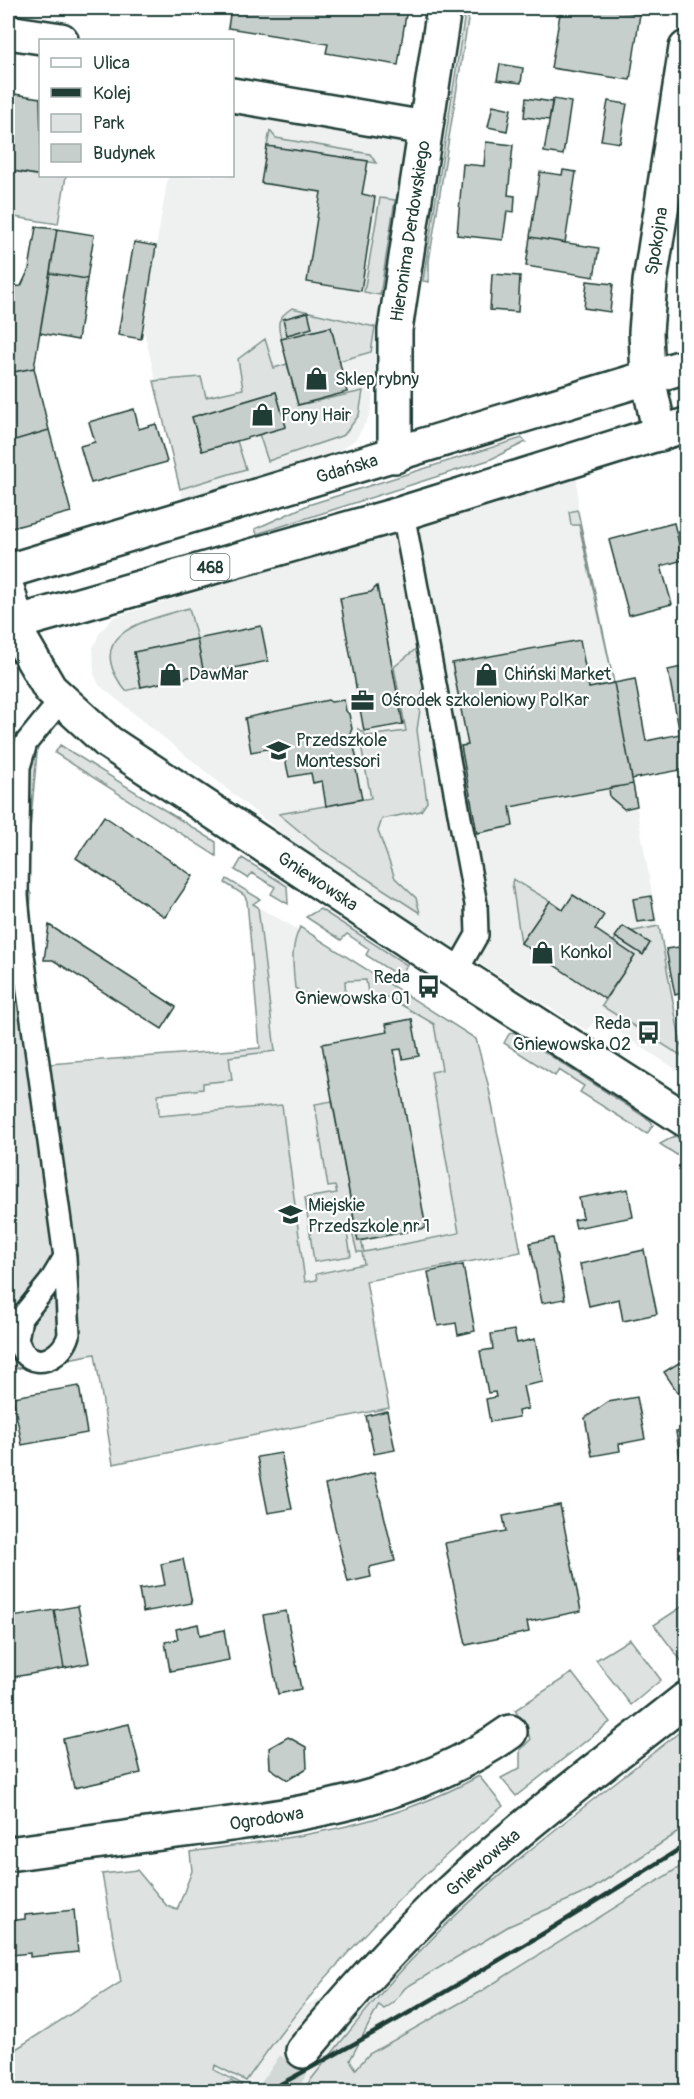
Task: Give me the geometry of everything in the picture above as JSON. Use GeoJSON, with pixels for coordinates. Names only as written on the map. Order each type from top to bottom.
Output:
{"type":"FeatureCollection","features":[{"type":"Feature","properties":{"kind":"street","name":"Hieronima Derdowskiego"},"geometry":{"type":"LineString","coordinates":[[395,456],[395,330],[444,8]]}},
{"type":"Feature","properties":{"kind":"street"},"geometry":{"type":"LineString","coordinates":[[8,32],[54,39]]}},
{"type":"Feature","properties":{"kind":"street","name":"Spokojna"},"geometry":{"type":"LineString","coordinates":[[673,430],[648,378],[646,332],[650,282],[687,48]]}},
{"type":"Feature","properties":{"kind":"street"},"geometry":{"type":"LineString","coordinates":[[234,95],[425,128]]}},
{"type":"Feature","properties":{"kind":"street","name":"Gdańska"},"geometry":{"type":"LineString","coordinates":[[8,571],[687,366]]}},
{"type":"Feature","properties":{"kind":"street","name":"468"},"geometry":{"type":"LineString","coordinates":[[12,623],[403,513],[673,430]]}},
{"type":"Feature","properties":{"kind":"street","name":"Gniewowska"},"geometry":{"type":"LineString","coordinates":[[8,591],[12,623],[50,689],[108,742],[456,972],[687,1120]]}},
{"type":"Feature","properties":{"kind":"street","name":"Gniewowska"},"geometry":{"type":"LineString","coordinates":[[303,2051],[363,1979],[429,1911],[482,1862],[687,1699]]}},
{"type":"Feature","properties":{"kind":"street","name":"Ogrodowa"},"geometry":{"type":"LineString","coordinates":[[8,1854],[296,1815],[416,1784],[470,1757],[510,1732]]}},
{"type":"Feature","properties":{"kind":"lane"},"geometry":{"type":"LineString","coordinates":[[403,513],[476,904],[477,935],[456,972]]}},
{"type":"Feature","properties":{"kind":"lane"},"geometry":{"type":"LineString","coordinates":[[61,700],[26,743],[19,766],[17,896],[22,948],[65,1257]]}},
{"type":"Feature","properties":{"kind":"shaded area"},"geometry":{"type":"Polygon","coordinates":[[[234,81],[417,113],[370,415],[356,439],[329,458],[183,502],[143,326],[168,177],[234,177],[234,81]]]}},
{"type":"Feature","properties":{"kind":"shaded area"},"geometry":{"type":"Polygon","coordinates":[[[577,478],[578,512],[614,683],[685,1075],[596,1018],[587,1031],[313,859],[99,685],[94,674],[93,648],[100,632],[114,617],[577,478]]]}},
{"type":"Feature","properties":{"kind":"shaded area","name":"Miejskie Przedszkole nr 1"},"geometry":{"type":"Polygon","coordinates":[[[247,901],[301,931],[472,1040],[514,1254],[366,1281],[389,1408],[113,1464],[49,1064],[260,1048],[247,901]]]}},
{"type":"Feature","properties":{"kind":"shaded area"},"geometry":{"type":"Polygon","coordinates":[[[686,1753],[686,1933],[375,2092],[8,2092],[138,2079],[490,1923],[686,1753]]]}},
{"type":"Feature","properties":{"kind":"green space"},"geometry":{"type":"Polygon","coordinates":[[[465,13],[469,14],[429,261],[429,282],[423,281],[465,13]]]}},
{"type":"Feature","properties":{"kind":"green space"},"geometry":{"type":"Polygon","coordinates":[[[270,131],[276,138],[370,154],[376,163],[267,146],[270,131]]]}},
{"type":"Feature","properties":{"kind":"green space"},"geometry":{"type":"Polygon","coordinates":[[[8,170],[39,177],[66,177],[58,224],[8,216],[8,170]]]}},
{"type":"Feature","properties":{"kind":"green space"},"geometry":{"type":"Polygon","coordinates":[[[380,198],[395,200],[380,295],[364,292],[380,198]]]}},
{"type":"Feature","properties":{"kind":"green space"},"geometry":{"type":"Polygon","coordinates":[[[292,308],[375,327],[371,352],[339,361],[331,327],[281,339],[279,321],[292,308]]]}},
{"type":"Feature","properties":{"kind":"green space"},"geometry":{"type":"Polygon","coordinates":[[[265,339],[274,368],[287,364],[298,405],[363,391],[359,415],[344,435],[268,461],[259,434],[286,426],[276,392],[192,417],[202,451],[237,441],[246,469],[180,489],[154,381],[201,377],[206,397],[243,389],[238,359],[265,339]]]}},
{"type":"Feature","properties":{"kind":"green space"},"geometry":{"type":"Polygon","coordinates":[[[522,438],[526,442],[489,460],[257,534],[255,529],[308,505],[522,438]]]}},
{"type":"Feature","properties":{"kind":"green space"},"geometry":{"type":"Polygon","coordinates":[[[577,510],[614,683],[579,525],[571,525],[569,512],[577,510]]]}},
{"type":"Feature","properties":{"kind":"green space"},"geometry":{"type":"Polygon","coordinates":[[[189,608],[197,639],[134,652],[141,687],[126,691],[113,671],[110,655],[114,642],[124,632],[138,624],[189,608]]]}},
{"type":"Feature","properties":{"kind":"green space"},"geometry":{"type":"Polygon","coordinates":[[[417,648],[424,683],[417,730],[427,802],[421,811],[382,819],[378,831],[395,878],[416,898],[420,913],[321,849],[279,814],[371,798],[358,729],[367,736],[406,731],[394,667],[417,648]]]}},
{"type":"Feature","properties":{"kind":"green space","name":"Miejskie Przedszkole nr 1"},"geometry":{"type":"Polygon","coordinates":[[[8,728],[37,753],[25,883],[31,894],[30,914],[49,1064],[260,1048],[247,901],[244,895],[225,883],[227,879],[260,899],[253,904],[258,907],[275,1051],[229,1057],[232,1080],[203,1083],[203,1089],[158,1094],[159,1116],[282,1105],[305,1282],[317,1280],[316,1274],[364,1264],[362,1252],[357,1252],[352,1232],[347,1233],[351,1256],[314,1262],[305,1198],[337,1193],[335,1186],[328,1187],[315,1104],[332,1101],[358,1240],[361,1240],[364,1252],[459,1233],[431,1072],[442,1070],[434,1024],[388,997],[369,1000],[366,980],[345,981],[346,1003],[342,1004],[313,999],[295,988],[293,949],[300,927],[476,1039],[488,1084],[521,1252],[366,1281],[389,1408],[113,1464],[95,1354],[8,1370],[8,728]]]}},
{"type":"Feature","properties":{"kind":"green space"},"geometry":{"type":"Polygon","coordinates":[[[60,745],[216,842],[216,856],[55,753],[60,745]]]}},
{"type":"Feature","properties":{"kind":"green space"},"geometry":{"type":"Polygon","coordinates":[[[242,858],[287,886],[288,904],[271,894],[275,887],[252,873],[248,878],[235,870],[242,858]]]}},
{"type":"Feature","properties":{"kind":"green space"},"geometry":{"type":"Polygon","coordinates":[[[513,879],[550,901],[521,943],[512,883],[513,879]]]}},
{"type":"Feature","properties":{"kind":"green space"},"geometry":{"type":"Polygon","coordinates":[[[320,909],[407,965],[400,977],[366,955],[369,949],[347,934],[341,940],[306,917],[320,909]]]}},
{"type":"Feature","properties":{"kind":"green space"},"geometry":{"type":"Polygon","coordinates":[[[659,926],[681,1045],[686,1048],[686,1059],[602,1006],[634,956],[613,942],[619,934],[659,926]]]}},
{"type":"Feature","properties":{"kind":"green space"},"geometry":{"type":"Polygon","coordinates":[[[514,1032],[651,1121],[653,1125],[647,1134],[580,1092],[584,1086],[559,1070],[555,1076],[504,1043],[509,1034],[514,1032]]]}},
{"type":"Feature","properties":{"kind":"green space"},"geometry":{"type":"Polygon","coordinates":[[[675,1136],[686,1144],[686,1161],[660,1144],[675,1136]]]}},
{"type":"Feature","properties":{"kind":"green space"},"geometry":{"type":"Polygon","coordinates":[[[686,1604],[686,1660],[683,1663],[654,1625],[686,1604]]]}},
{"type":"Feature","properties":{"kind":"green space"},"geometry":{"type":"Polygon","coordinates":[[[630,1639],[661,1680],[631,1705],[596,1660],[630,1639]]]}},
{"type":"Feature","properties":{"kind":"green space"},"geometry":{"type":"Polygon","coordinates":[[[572,1673],[610,1722],[516,1796],[501,1778],[520,1768],[520,1750],[531,1739],[515,1710],[572,1673]]]}},
{"type":"Feature","properties":{"kind":"green space"},"geometry":{"type":"Polygon","coordinates":[[[686,1727],[686,1827],[589,1891],[509,1926],[405,1988],[393,2003],[384,2009],[379,2005],[350,2060],[356,2069],[369,2054],[483,1990],[686,1863],[686,2091],[302,2091],[390,1983],[452,1919],[517,1861],[686,1727]]]}},
{"type":"Feature","properties":{"kind":"green space"},"geometry":{"type":"Polygon","coordinates":[[[479,1776],[503,1806],[432,1868],[365,1934],[303,2005],[246,2081],[215,2065],[214,2070],[242,2084],[240,2087],[231,2081],[221,2086],[219,2092],[8,2091],[8,2054],[121,1982],[102,1874],[137,1870],[167,1906],[177,1910],[192,1871],[190,1852],[302,1835],[374,1819],[444,1794],[479,1776]]]}},
{"type":"Feature","properties":{"kind":"building"},"geometry":{"type":"Polygon","coordinates":[[[231,8],[407,8],[398,65],[326,53],[328,44],[228,28],[231,8]]]}},
{"type":"Feature","properties":{"kind":"building"},"geometry":{"type":"Polygon","coordinates":[[[561,8],[598,8],[640,14],[630,80],[551,68],[561,8]]]}},
{"type":"Feature","properties":{"kind":"building"},"geometry":{"type":"Polygon","coordinates":[[[500,64],[523,68],[521,83],[497,80],[500,64]]]}},
{"type":"Feature","properties":{"kind":"building"},"geometry":{"type":"Polygon","coordinates":[[[8,93],[39,98],[39,175],[8,170],[8,93]]]}},
{"type":"Feature","properties":{"kind":"building"},"geometry":{"type":"Polygon","coordinates":[[[526,98],[552,102],[549,120],[524,117],[526,98]]]}},
{"type":"Feature","properties":{"kind":"building"},"geometry":{"type":"Polygon","coordinates":[[[553,99],[571,102],[563,155],[544,152],[553,99]]]}},
{"type":"Feature","properties":{"kind":"building"},"geometry":{"type":"Polygon","coordinates":[[[608,101],[627,104],[620,143],[601,140],[608,101]]]}},
{"type":"Feature","properties":{"kind":"building"},"geometry":{"type":"Polygon","coordinates":[[[493,105],[511,109],[507,131],[488,127],[493,105]]]}},
{"type":"Feature","properties":{"kind":"building"},"geometry":{"type":"Polygon","coordinates":[[[486,142],[513,145],[508,195],[515,196],[514,212],[507,211],[503,240],[457,235],[463,164],[484,166],[486,142]]]}},
{"type":"Feature","properties":{"kind":"building"},"geometry":{"type":"Polygon","coordinates":[[[267,146],[368,161],[362,194],[375,197],[361,291],[307,282],[321,192],[261,183],[267,146]]]}},
{"type":"Feature","properties":{"kind":"building"},"geometry":{"type":"Polygon","coordinates":[[[563,170],[576,172],[565,243],[530,237],[540,172],[562,175],[563,170]]]}},
{"type":"Feature","properties":{"kind":"building"},"geometry":{"type":"Polygon","coordinates":[[[8,222],[14,223],[9,255],[8,255],[8,222]]]}},
{"type":"Feature","properties":{"kind":"building"},"geometry":{"type":"Polygon","coordinates":[[[36,227],[57,229],[34,368],[8,373],[8,287],[21,286],[29,269],[36,227]]]}},
{"type":"Feature","properties":{"kind":"building"},"geometry":{"type":"Polygon","coordinates":[[[57,229],[94,235],[87,279],[50,273],[57,229]]]}},
{"type":"Feature","properties":{"kind":"building"},"geometry":{"type":"Polygon","coordinates":[[[530,237],[599,248],[594,277],[526,266],[530,237]]]}},
{"type":"Feature","properties":{"kind":"building"},"geometry":{"type":"Polygon","coordinates":[[[134,242],[156,246],[141,339],[118,335],[134,242]]]}},
{"type":"Feature","properties":{"kind":"building"},"geometry":{"type":"Polygon","coordinates":[[[50,273],[87,279],[78,340],[40,333],[50,273]]]}},
{"type":"Feature","properties":{"kind":"building"},"geometry":{"type":"Polygon","coordinates":[[[492,274],[520,276],[518,312],[490,310],[492,274]]]}},
{"type":"Feature","properties":{"kind":"building"},"geometry":{"type":"Polygon","coordinates":[[[587,281],[613,284],[610,312],[584,308],[587,281]]]}},
{"type":"Feature","properties":{"kind":"building"},"geometry":{"type":"Polygon","coordinates":[[[308,312],[312,328],[287,335],[283,319],[308,312]]]}},
{"type":"Feature","properties":{"kind":"building","name":"Sklep rybny"},"geometry":{"type":"Polygon","coordinates":[[[331,327],[347,392],[298,405],[281,339],[331,327]]]}},
{"type":"Feature","properties":{"kind":"building"},"geometry":{"type":"Polygon","coordinates":[[[34,368],[49,430],[8,442],[8,373],[34,368]]]}},
{"type":"Feature","properties":{"kind":"building"},"geometry":{"type":"Polygon","coordinates":[[[276,392],[286,427],[202,451],[192,417],[276,392]]]}},
{"type":"Feature","properties":{"kind":"building"},"geometry":{"type":"Polygon","coordinates":[[[134,409],[139,429],[156,424],[167,462],[91,483],[80,446],[95,442],[89,422],[134,409]]]}},
{"type":"Feature","properties":{"kind":"building"},"geometry":{"type":"Polygon","coordinates":[[[49,430],[71,512],[8,529],[8,442],[49,430]]]}},
{"type":"Feature","properties":{"kind":"building"},"geometry":{"type":"Polygon","coordinates":[[[674,523],[683,560],[661,566],[672,604],[629,615],[609,540],[674,523]]]}},
{"type":"Feature","properties":{"kind":"building"},"geometry":{"type":"Polygon","coordinates":[[[377,586],[403,724],[364,731],[340,598],[371,592],[377,586]]]}},
{"type":"Feature","properties":{"kind":"building"},"geometry":{"type":"Polygon","coordinates":[[[261,626],[268,661],[204,674],[197,639],[261,626]]]}},
{"type":"Feature","properties":{"kind":"building"},"geometry":{"type":"Polygon","coordinates":[[[197,639],[204,674],[141,687],[134,652],[197,639]]]}},
{"type":"Feature","properties":{"kind":"building"},"geometry":{"type":"Polygon","coordinates":[[[580,640],[589,688],[614,683],[633,784],[510,807],[513,826],[477,833],[461,746],[468,745],[452,663],[580,640]]]}},
{"type":"Feature","properties":{"kind":"building"},"geometry":{"type":"Polygon","coordinates":[[[686,666],[686,769],[632,779],[614,683],[635,679],[646,741],[680,734],[668,670],[686,666]]]}},
{"type":"Feature","properties":{"kind":"building"},"geometry":{"type":"Polygon","coordinates":[[[328,700],[331,702],[344,700],[346,711],[349,714],[352,729],[350,733],[358,762],[355,765],[362,799],[326,806],[322,781],[313,783],[311,773],[289,777],[284,754],[275,756],[273,748],[251,752],[245,718],[328,700]]]}},
{"type":"Feature","properties":{"kind":"building"},"geometry":{"type":"Polygon","coordinates":[[[633,784],[637,806],[624,809],[610,797],[609,788],[633,784]]]}},
{"type":"Feature","properties":{"kind":"building"},"geometry":{"type":"Polygon","coordinates":[[[104,816],[193,876],[165,917],[76,858],[104,816]]]}},
{"type":"Feature","properties":{"kind":"building"},"geometry":{"type":"Polygon","coordinates":[[[573,895],[604,915],[595,929],[635,956],[605,999],[521,943],[550,901],[563,910],[573,895]]]}},
{"type":"Feature","properties":{"kind":"building"},"geometry":{"type":"Polygon","coordinates":[[[651,896],[655,920],[637,922],[633,899],[651,896]]]}},
{"type":"Feature","properties":{"kind":"building"},"geometry":{"type":"Polygon","coordinates":[[[49,925],[176,1007],[162,1029],[53,960],[44,960],[49,925]]]}},
{"type":"Feature","properties":{"kind":"building"},"geometry":{"type":"Polygon","coordinates":[[[623,926],[650,943],[643,955],[615,937],[623,926]]]}},
{"type":"Feature","properties":{"kind":"building"},"geometry":{"type":"Polygon","coordinates":[[[686,946],[686,992],[675,995],[666,949],[686,946]]]}},
{"type":"Feature","properties":{"kind":"building"},"geometry":{"type":"Polygon","coordinates":[[[412,1019],[419,1056],[403,1059],[401,1049],[394,1050],[426,1228],[358,1241],[322,1044],[388,1032],[386,1024],[412,1019]]]}},
{"type":"Feature","properties":{"kind":"building"},"geometry":{"type":"Polygon","coordinates":[[[628,1189],[633,1217],[576,1228],[574,1220],[583,1218],[579,1198],[628,1189]]]}},
{"type":"Feature","properties":{"kind":"building"},"geometry":{"type":"Polygon","coordinates":[[[553,1238],[565,1299],[542,1303],[530,1243],[553,1238]]]}},
{"type":"Feature","properties":{"kind":"building"},"geometry":{"type":"Polygon","coordinates":[[[644,1250],[657,1314],[623,1321],[619,1299],[589,1306],[580,1264],[644,1250]]]}},
{"type":"Feature","properties":{"kind":"building"},"geometry":{"type":"Polygon","coordinates":[[[463,1265],[475,1331],[458,1335],[456,1323],[438,1326],[428,1272],[463,1265]]]}},
{"type":"Feature","properties":{"kind":"building"},"geometry":{"type":"Polygon","coordinates":[[[514,1330],[517,1343],[535,1339],[543,1382],[523,1386],[528,1409],[518,1411],[519,1417],[490,1422],[486,1399],[496,1397],[495,1392],[488,1393],[480,1351],[493,1349],[491,1334],[514,1330]]]}},
{"type":"Feature","properties":{"kind":"building"},"geometry":{"type":"Polygon","coordinates":[[[682,1361],[686,1367],[686,1388],[678,1393],[664,1372],[682,1361]]]}},
{"type":"Feature","properties":{"kind":"building"},"geometry":{"type":"Polygon","coordinates":[[[79,1386],[87,1433],[22,1445],[13,1397],[79,1386]]]}},
{"type":"Feature","properties":{"kind":"building"},"geometry":{"type":"Polygon","coordinates":[[[637,1397],[645,1439],[619,1444],[620,1451],[592,1456],[585,1418],[608,1402],[637,1397]]]}},
{"type":"Feature","properties":{"kind":"building"},"geometry":{"type":"Polygon","coordinates":[[[387,1411],[395,1450],[374,1454],[366,1416],[387,1411]]]}},
{"type":"Feature","properties":{"kind":"building"},"geometry":{"type":"Polygon","coordinates":[[[686,1431],[686,1493],[676,1432],[686,1431]]]}},
{"type":"Feature","properties":{"kind":"building"},"geometry":{"type":"Polygon","coordinates":[[[281,1453],[292,1509],[268,1513],[257,1457],[281,1453]]]}},
{"type":"Feature","properties":{"kind":"building"},"geometry":{"type":"Polygon","coordinates":[[[374,1473],[395,1561],[369,1567],[371,1577],[348,1582],[325,1485],[374,1473]]]}},
{"type":"Feature","properties":{"kind":"building"},"geometry":{"type":"Polygon","coordinates":[[[560,1505],[581,1611],[527,1622],[529,1632],[466,1645],[445,1543],[506,1531],[503,1516],[560,1505]]]}},
{"type":"Feature","properties":{"kind":"building"},"geometry":{"type":"Polygon","coordinates":[[[183,1559],[192,1603],[143,1612],[139,1589],[165,1585],[161,1564],[183,1559]]]}},
{"type":"Feature","properties":{"kind":"building"},"geometry":{"type":"Polygon","coordinates":[[[11,1603],[13,1617],[54,1610],[64,1668],[8,1678],[8,1604],[11,1603]]]}},
{"type":"Feature","properties":{"kind":"building"},"geometry":{"type":"Polygon","coordinates":[[[78,1606],[89,1663],[64,1668],[54,1610],[78,1606]]]}},
{"type":"Feature","properties":{"kind":"building"},"geometry":{"type":"Polygon","coordinates":[[[286,1611],[301,1689],[278,1694],[263,1615],[286,1611]]]}},
{"type":"Feature","properties":{"kind":"building"},"geometry":{"type":"Polygon","coordinates":[[[198,1624],[200,1635],[224,1630],[229,1660],[170,1671],[165,1642],[178,1639],[176,1629],[198,1624]]]}},
{"type":"Feature","properties":{"kind":"building"},"geometry":{"type":"Polygon","coordinates":[[[129,1724],[141,1773],[74,1788],[63,1739],[129,1724]]]}},
{"type":"Feature","properties":{"kind":"building"},"geometry":{"type":"Polygon","coordinates":[[[288,1737],[306,1747],[307,1768],[288,1780],[270,1768],[269,1748],[288,1737]]]}},
{"type":"Feature","properties":{"kind":"building"},"geometry":{"type":"Polygon","coordinates":[[[74,1910],[78,1952],[30,1957],[30,1953],[12,1955],[8,1921],[25,1919],[25,1915],[74,1910]]]}},
{"type":"Feature","properties":{"kind":"tunnel"},"geometry":{"type":"LineString","coordinates":[[275,2092],[303,2051]]}},
{"type":"Feature","properties":{"kind":"railway"},"geometry":{"type":"LineString","coordinates":[[266,2092],[479,1972],[686,1845]]}},
{"type":"Feature","properties":{"kind":"place","name":"Sklep rybny"},"geometry":{"type":"Point","coordinates":[317,379]}},
{"type":"Feature","properties":{"kind":"place","name":"Pony Hair"},"geometry":{"type":"Point","coordinates":[263,415]}},
{"type":"Feature","properties":{"kind":"place","name":"DawMar"},"geometry":{"type":"Point","coordinates":[171,674]}},
{"type":"Feature","properties":{"kind":"place","name":"Chiński Market"},"geometry":{"type":"Point","coordinates":[486,674]}},
{"type":"Feature","properties":{"kind":"place","name":"Ośrodek szkoleniowy PolKar"},"geometry":{"type":"Point","coordinates":[363,700]}},
{"type":"Feature","properties":{"kind":"place","name":"Przedszkole Montessori"},"geometry":{"type":"Point","coordinates":[278,750]}},
{"type":"Feature","properties":{"kind":"place","name":"Konkol"},"geometry":{"type":"Point","coordinates":[542,952]}},
{"type":"Feature","properties":{"kind":"place","name":"Reda Gniewowska 01"},"geometry":{"type":"Point","coordinates":[428,987]}},
{"type":"Feature","properties":{"kind":"place","name":"Reda Gniewowska 02"},"geometry":{"type":"Point","coordinates":[649,1033]}},
{"type":"Feature","properties":{"kind":"place","name":"Miejskie Przedszkole nr 1"},"geometry":{"type":"Point","coordinates":[290,1215]}}]}
